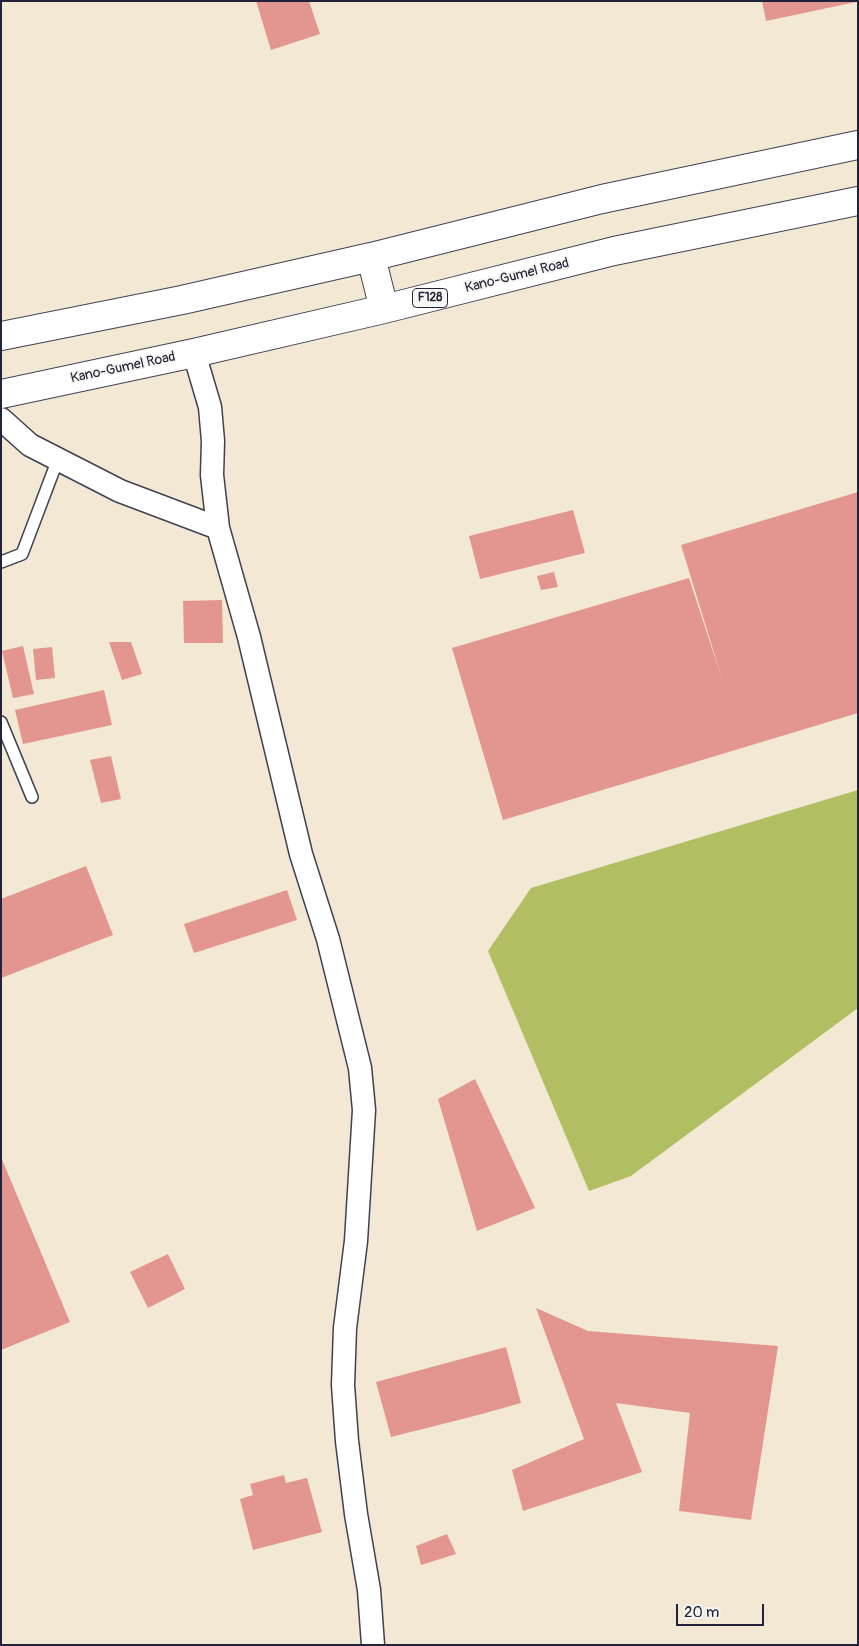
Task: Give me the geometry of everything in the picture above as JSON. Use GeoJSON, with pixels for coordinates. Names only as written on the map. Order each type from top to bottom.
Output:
{"type":"FeatureCollection","features":[{"type":"Feature","properties":{"kind":"main road"},"geometry":{"type":"LineString","coordinates":[[1,336],[182,300],[371,257],[602,199],[858,145]]}},
{"type":"Feature","properties":{"kind":"main road","name":"Kano-Gumel Road"},"geometry":{"type":"LineString","coordinates":[[1,394],[194,353],[384,309],[614,251],[858,201]]}},
{"type":"Feature","properties":{"kind":"main road"},"geometry":{"type":"LineString","coordinates":[[371,257],[384,309]]}},
{"type":"Feature","properties":{"kind":"street"},"geometry":{"type":"LineString","coordinates":[[194,353],[210,407],[213,441],[212,475],[218,528],[251,647],[302,854],[328,939],[360,1068],[364,1110],[356,1241],[345,1328],[343,1385],[347,1441],[356,1514],[369,1590],[373,1645]]}},
{"type":"Feature","properties":{"kind":"street"},"geometry":{"type":"LineString","coordinates":[[1,419],[30,445],[120,491],[218,528]]}},
{"type":"Feature","properties":{"kind":"lane"},"geometry":{"type":"LineString","coordinates":[[1,562],[22,554],[58,459]]}},
{"type":"Feature","properties":{"kind":"lane"},"geometry":{"type":"LineString","coordinates":[[1,722],[32,797]]}},
{"type":"Feature","properties":{"kind":"green space"},"geometry":{"type":"Polygon","coordinates":[[[858,790],[858,1008],[631,1176],[589,1191],[488,951],[531,888],[858,790]]]}},
{"type":"Feature","properties":{"kind":"building"},"geometry":{"type":"Polygon","coordinates":[[[256,1],[309,1],[320,34],[271,50],[256,1]]]}},
{"type":"Feature","properties":{"kind":"building"},"geometry":{"type":"Polygon","coordinates":[[[762,1],[856,1],[856,2],[766,21],[762,1]]]}},
{"type":"Feature","properties":{"kind":"building"},"geometry":{"type":"Polygon","coordinates":[[[858,492],[858,713],[503,820],[452,648],[689,578],[723,682],[681,545],[858,492]]]}},
{"type":"Feature","properties":{"kind":"building"},"geometry":{"type":"Polygon","coordinates":[[[573,510],[585,553],[480,579],[469,536],[573,510]]]}},
{"type":"Feature","properties":{"kind":"building"},"geometry":{"type":"Polygon","coordinates":[[[554,572],[558,587],[541,590],[537,576],[554,572]]]}},
{"type":"Feature","properties":{"kind":"building"},"geometry":{"type":"Polygon","coordinates":[[[222,600],[223,643],[184,643],[183,601],[222,600]]]}},
{"type":"Feature","properties":{"kind":"building"},"geometry":{"type":"Polygon","coordinates":[[[109,642],[131,642],[142,674],[122,680],[109,642]]]}},
{"type":"Feature","properties":{"kind":"building"},"geometry":{"type":"Polygon","coordinates":[[[23,646],[34,694],[13,698],[2,651],[23,646]]]}},
{"type":"Feature","properties":{"kind":"building"},"geometry":{"type":"Polygon","coordinates":[[[52,647],[55,678],[36,680],[33,649],[52,647]]]}},
{"type":"Feature","properties":{"kind":"building"},"geometry":{"type":"Polygon","coordinates":[[[104,690],[112,725],[23,744],[15,710],[104,690]]]}},
{"type":"Feature","properties":{"kind":"building"},"geometry":{"type":"Polygon","coordinates":[[[111,756],[121,799],[101,803],[90,760],[111,756]]]}},
{"type":"Feature","properties":{"kind":"building"},"geometry":{"type":"Polygon","coordinates":[[[86,866],[113,935],[1,978],[1,899],[86,866]]]}},
{"type":"Feature","properties":{"kind":"building"},"geometry":{"type":"Polygon","coordinates":[[[287,890],[297,920],[194,953],[184,924],[287,890]]]}},
{"type":"Feature","properties":{"kind":"building"},"geometry":{"type":"Polygon","coordinates":[[[475,1079],[535,1208],[477,1231],[438,1099],[475,1079]]]}},
{"type":"Feature","properties":{"kind":"building"},"geometry":{"type":"Polygon","coordinates":[[[1,1157],[70,1322],[1,1350],[1,1157]]]}},
{"type":"Feature","properties":{"kind":"building"},"geometry":{"type":"Polygon","coordinates":[[[168,1254],[185,1289],[148,1308],[130,1272],[168,1254]]]}},
{"type":"Feature","properties":{"kind":"building"},"geometry":{"type":"Polygon","coordinates":[[[536,1308],[588,1331],[778,1346],[751,1520],[679,1511],[690,1413],[616,1403],[642,1472],[523,1511],[512,1470],[584,1439],[536,1308]]]}},
{"type":"Feature","properties":{"kind":"building"},"geometry":{"type":"Polygon","coordinates":[[[506,1347],[521,1403],[391,1437],[376,1382],[506,1347]]]}},
{"type":"Feature","properties":{"kind":"building"},"geometry":{"type":"Polygon","coordinates":[[[284,1475],[286,1483],[307,1478],[322,1532],[253,1550],[240,1499],[253,1495],[250,1484],[284,1475]]]}},
{"type":"Feature","properties":{"kind":"building"},"geometry":{"type":"Polygon","coordinates":[[[447,1534],[456,1554],[421,1565],[416,1546],[447,1534]]]}}]}
